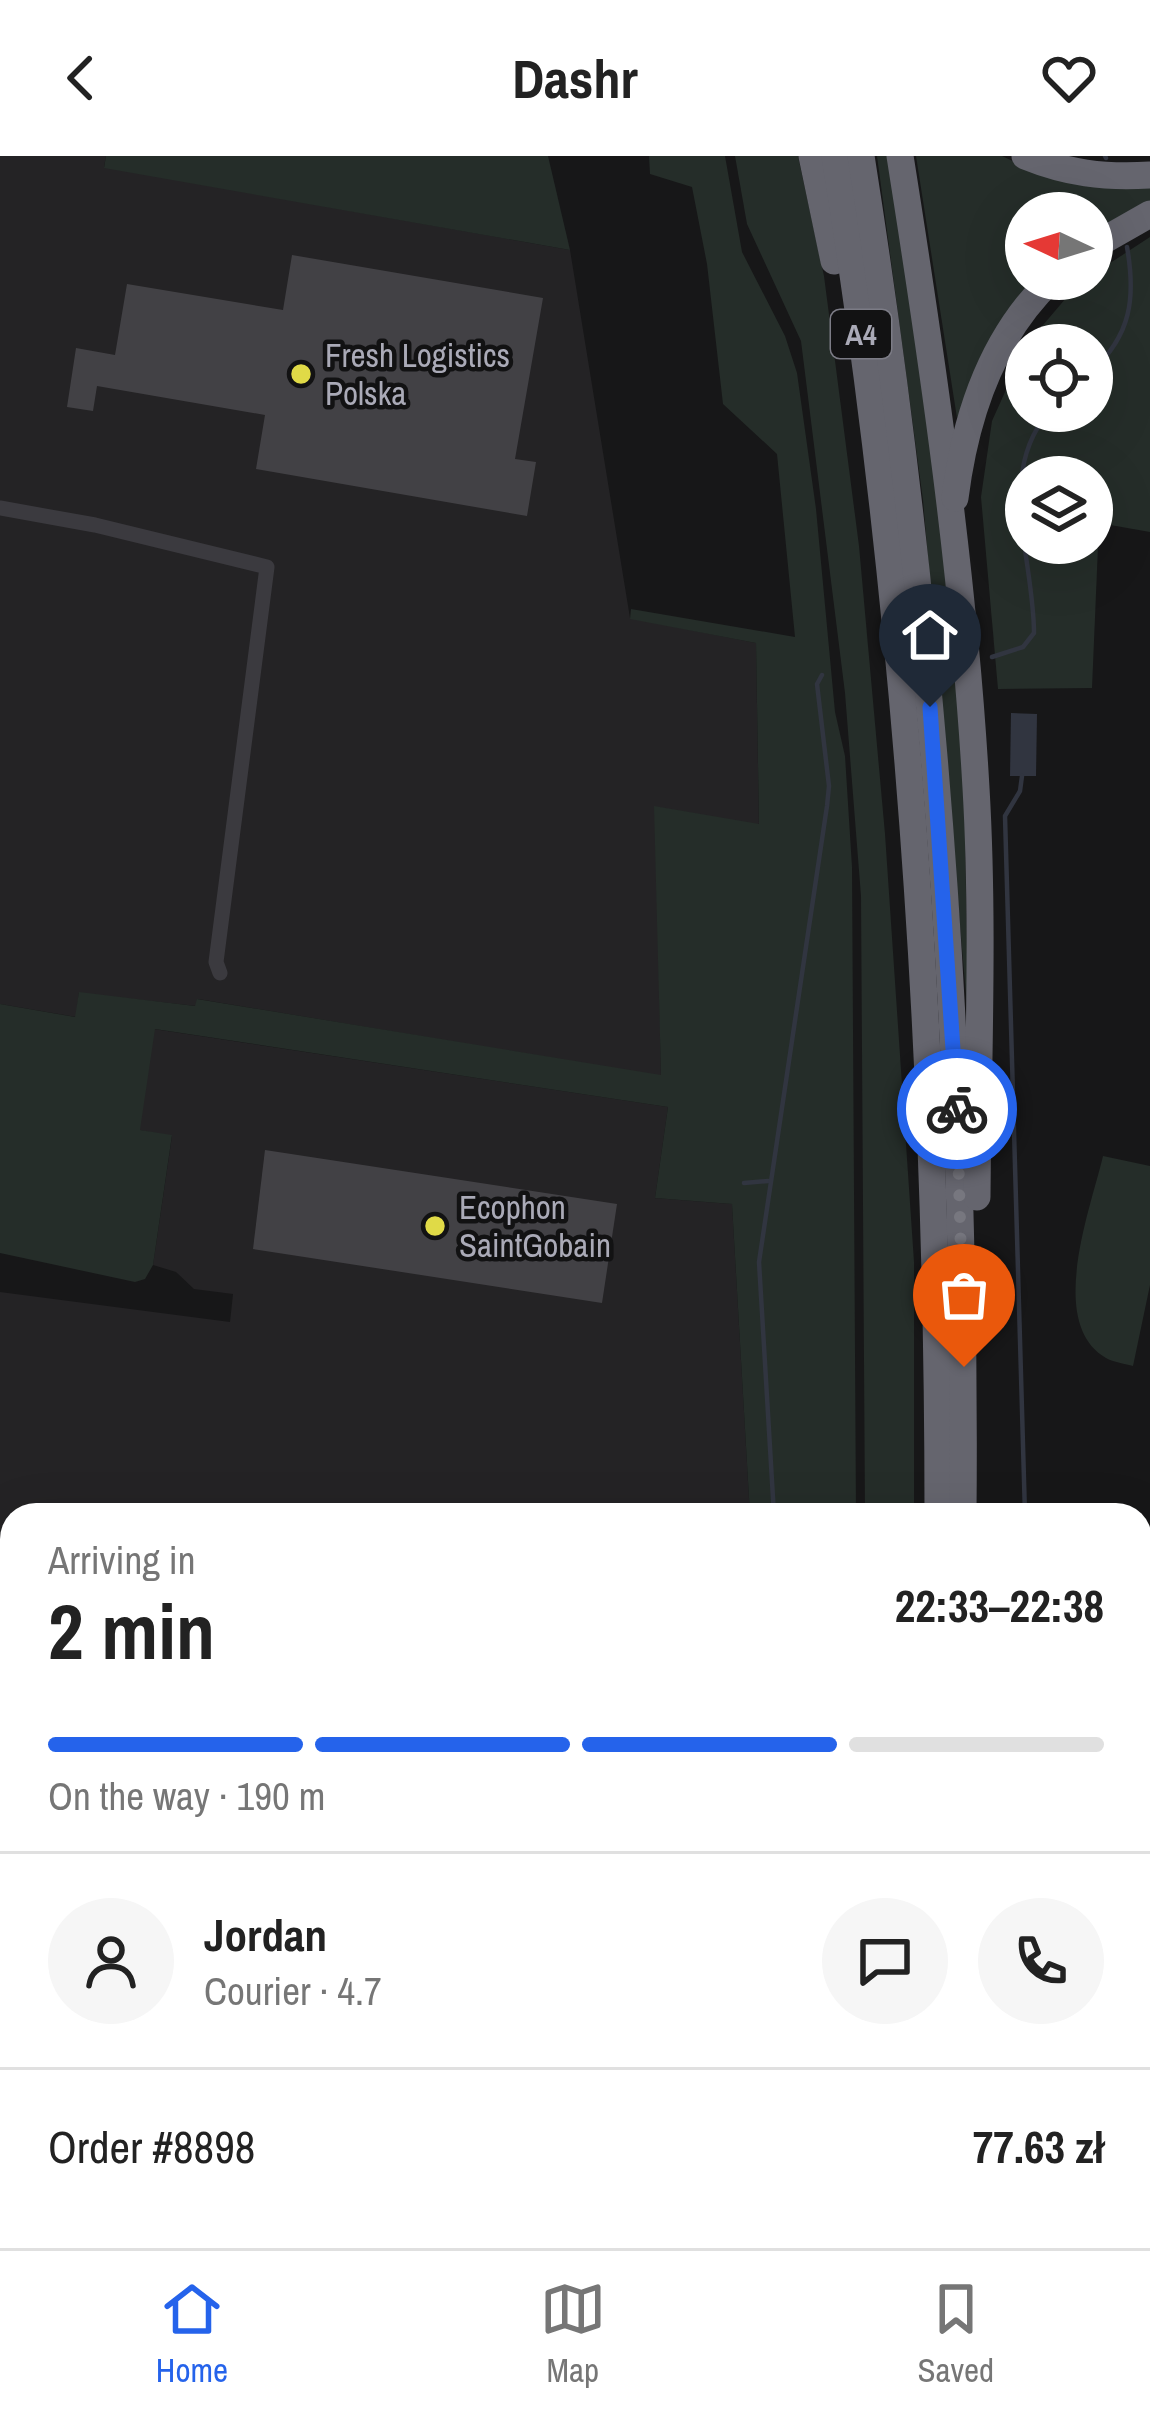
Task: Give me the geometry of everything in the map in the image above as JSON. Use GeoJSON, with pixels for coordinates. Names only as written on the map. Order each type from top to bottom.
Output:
{"type":"FeatureCollection","features":[{"type":"Feature","properties":{"kind":"highway"},"geometry":{"type":"LineString","coordinates":[[812,156],[884,512]]}},
{"type":"Feature","properties":{"kind":"highway","name":"A4"},"geometry":{"type":"LineString","coordinates":[[835,156],[884,512],[907,744],[926,1013],[938,1503]]}},
{"type":"Feature","properties":{"kind":"highway","name":"A4"},"geometry":{"type":"LineString","coordinates":[[861,156],[898,409],[930,707],[951,991],[963,1329],[963,1503]]}},
{"type":"Feature","properties":{"kind":"highway"},"geometry":{"type":"LineString","coordinates":[[900,156],[972,727],[980,881],[977,1238],[963,1329]]}},
{"type":"Feature","properties":{"kind":"highway"},"geometry":{"type":"LineString","coordinates":[[1024,156],[1065,171],[1150,175]]}},
{"type":"Feature","properties":{"kind":"highway"},"geometry":{"type":"LineString","coordinates":[[1113,235],[1150,214]]}},
{"type":"Feature","properties":{"kind":"highway"},"geometry":{"type":"LineString","coordinates":[[951,538],[964,441],[984,377],[1012,327],[1034,300]]}},
{"type":"Feature","properties":{"kind":"street"},"geometry":{"type":"LineString","coordinates":[[0,508],[95,525],[267,567],[234,797],[216,962],[220,973]]}},
{"type":"Feature","properties":{"kind":"shaded area"},"geometry":{"type":"Polygon","coordinates":[[[0,156],[106,156],[104,167],[570,250],[630,618],[756,643],[759,825],[656,807],[661,1076],[198,999],[196,1006],[79,993],[76,1017],[0,1004],[0,156]]]}},
{"type":"Feature","properties":{"kind":"shaded area"},"geometry":{"type":"Polygon","coordinates":[[[106,156],[548,156],[570,250],[104,168],[106,156]]]}},
{"type":"Feature","properties":{"kind":"shaded area"},"geometry":{"type":"Polygon","coordinates":[[[649,156],[725,156],[742,252],[785,336],[797,373],[816,509],[835,712],[845,756],[852,867],[856,1503],[749,1503],[732,1204],[655,1198],[668,1107],[155,1029],[140,1130],[172,1135],[153,1265],[145,1279],[135,1282],[0,1253],[0,1004],[75,1017],[79,992],[195,1006],[197,999],[661,1075],[654,806],[759,824],[756,643],[630,619],[631,609],[795,637],[777,454],[723,404],[707,264],[692,187],[650,174],[649,156]]]}},
{"type":"Feature","properties":{"kind":"shaded area"},"geometry":{"type":"Polygon","coordinates":[[[735,156],[798,156],[824,276],[859,546],[885,834],[914,1262],[914,1503],[865,1503],[861,896],[845,693],[801,341],[747,224],[735,156]]]}},
{"type":"Feature","properties":{"kind":"shaded area"},"geometry":{"type":"Polygon","coordinates":[[[877,156],[890,156],[933,450],[964,767],[968,1017],[923,500],[877,156]]]}},
{"type":"Feature","properties":{"kind":"shaded area"},"geometry":{"type":"Polygon","coordinates":[[[916,156],[1002,156],[1023,166],[1150,184],[1150,202],[1113,222],[1113,192],[1005,192],[1005,300],[1021,300],[986,347],[957,418],[916,156]]]}},
{"type":"Feature","properties":{"kind":"shaded area"},"geometry":{"type":"Polygon","coordinates":[[[1150,237],[1150,532],[1113,525],[1113,456],[1005,456],[1005,564],[1097,564],[1092,688],[998,689],[981,497],[992,421],[1005,392],[1005,432],[1113,432],[1113,324],[1044,324],[1064,300],[1113,300],[1113,261],[1150,237]]]}},
{"type":"Feature","properties":{"kind":"shaded area"},"geometry":{"type":"Polygon","coordinates":[[[1011,713],[1037,714],[1036,776],[1010,776],[1011,713]]]}},
{"type":"Feature","properties":{"kind":"shaded area"},"geometry":{"type":"Polygon","coordinates":[[[154,1029],[668,1107],[655,1198],[732,1204],[749,1503],[0,1503],[0,1292],[230,1322],[233,1294],[194,1289],[176,1272],[153,1265],[172,1136],[139,1130],[154,1029]]]}},
{"type":"Feature","properties":{"kind":"shaded area"},"geometry":{"type":"Polygon","coordinates":[[[1103,1156],[1150,1166],[1150,1285],[1133,1366],[1106,1358],[1088,1341],[1079,1319],[1078,1263],[1103,1156]]]}},
{"type":"Feature","properties":{"kind":"building","name":"Fresh Logistics Polska"},"geometry":{"type":"Polygon","coordinates":[[[292,255],[543,298],[515,459],[536,462],[527,516],[256,469],[265,415],[97,386],[93,411],[67,407],[76,348],[115,355],[127,284],[283,310],[292,255]]]}},
{"type":"Feature","properties":{"kind":"building","name":"Ecophon SaintGobain"},"geometry":{"type":"Polygon","coordinates":[[[265,1150],[617,1204],[602,1303],[253,1249],[265,1150]]]}},
{"type":"Feature","properties":{"kind":"waterway"},"geometry":{"type":"LineString","coordinates":[[1113,347],[1128,315],[1127,247]]}},
{"type":"Feature","properties":{"kind":"waterway"},"geometry":{"type":"LineString","coordinates":[[992,657],[1023,647],[1034,633],[1021,489],[1024,461],[1036,432]]}},
{"type":"Feature","properties":{"kind":"waterway"},"geometry":{"type":"LineString","coordinates":[[773,1503],[759,1262],[827,806],[829,786],[817,684],[822,675]]}},
{"type":"Feature","properties":{"kind":"waterway"},"geometry":{"type":"LineString","coordinates":[[1022,776],[1020,791],[1005,816],[1025,1503]]}},
{"type":"Feature","properties":{"kind":"waterway"},"geometry":{"type":"LineString","coordinates":[[744,1183],[768,1181]]}},
{"type":"Feature","properties":{"kind":"way so far"},"geometry":{"type":"LineString","coordinates":[[957,1109],[964,1367]]}},
{"type":"Feature","properties":{"kind":"place","name":"Fresh Logistics Polska"},"geometry":{"type":"Point","coordinates":[301,374]}},
{"type":"Feature","properties":{"kind":"place","name":"Ecophon SaintGobain"},"geometry":{"type":"Point","coordinates":[435,1226]}},
{"type":"Feature","properties":{"kind":"route"},"geometry":{"type":"LineString","coordinates":[[930,707],[957,1109]]}}]}
